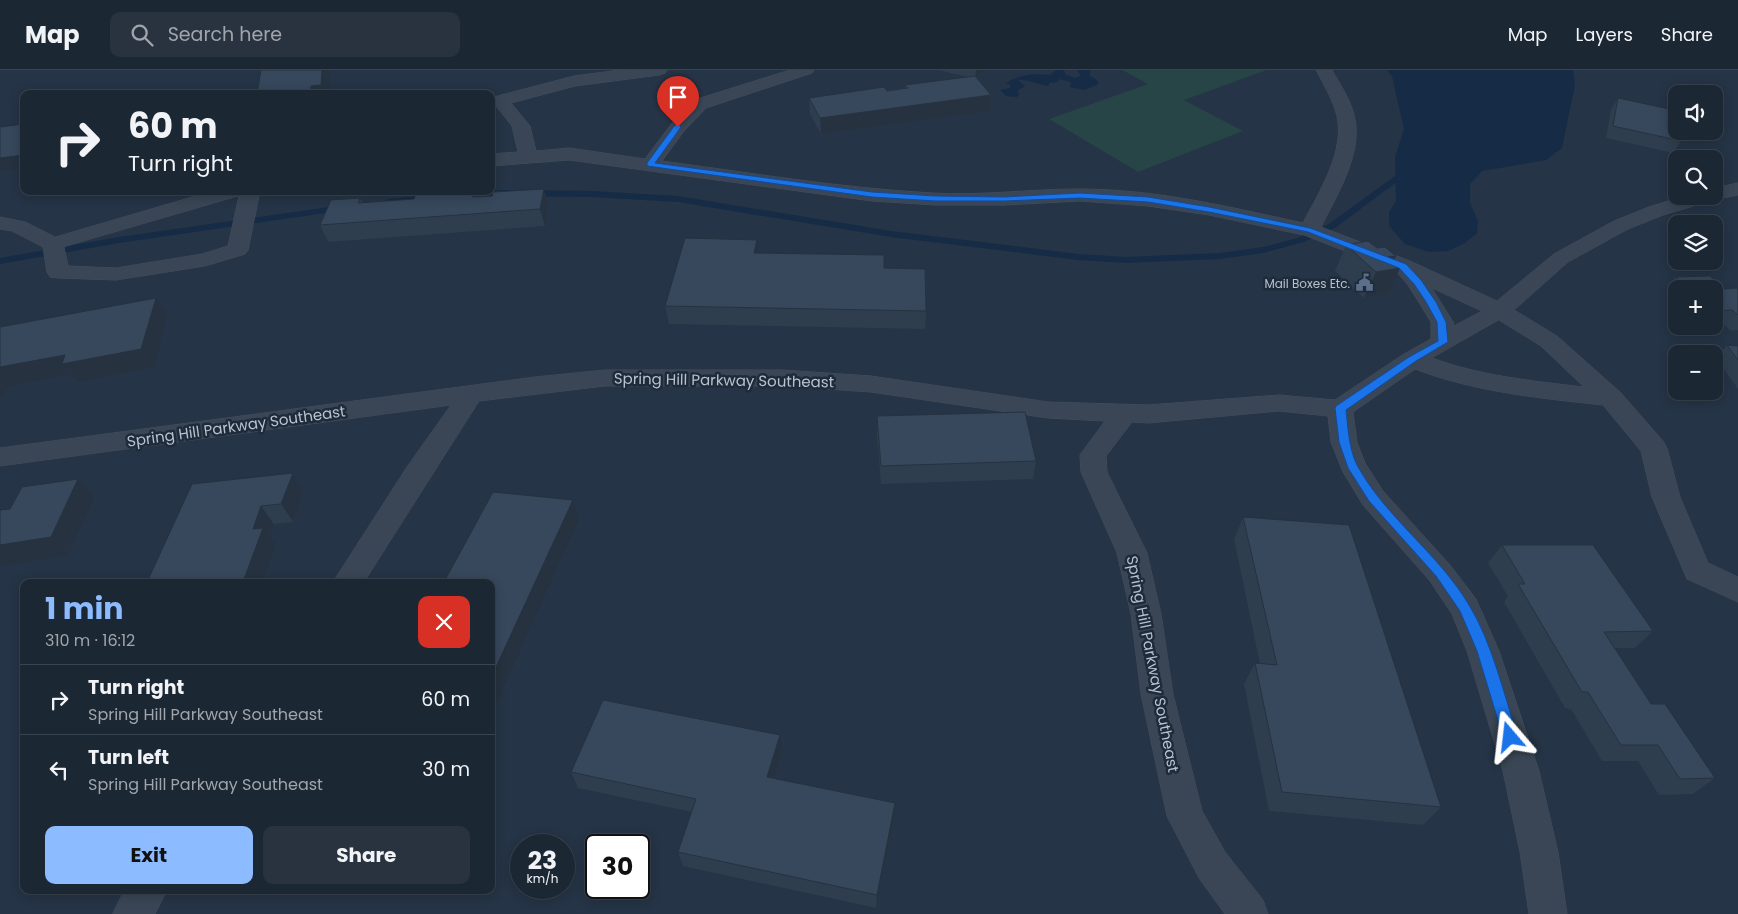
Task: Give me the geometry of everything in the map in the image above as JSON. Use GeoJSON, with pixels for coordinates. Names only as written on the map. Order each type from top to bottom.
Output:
{"type":"FeatureCollection","features":[{"type":"Feature","properties":{"kind":"street"},"geometry":{"type":"LineString","coordinates":[[528,157],[526,133],[522,125],[500,101],[574,81],[659,70]]}},
{"type":"Feature","properties":{"kind":"street"},"geometry":{"type":"LineString","coordinates":[[650,164],[678,127],[700,104],[806,70]]}},
{"type":"Feature","properties":{"kind":"street"},"geometry":{"type":"LineString","coordinates":[[1310,230],[1348,141],[1348,123],[1341,99],[1324,70]]}},
{"type":"Feature","properties":{"kind":"street"},"geometry":{"type":"LineString","coordinates":[[495,160],[569,154],[872,195],[1004,199],[1080,195],[1148,200],[1209,209],[1310,230],[1402,266],[1499,311],[1549,341],[1611,398],[1654,448],[1666,497],[1697,571],[1738,590]]}},
{"type":"Feature","properties":{"kind":"street"},"geometry":{"type":"LineString","coordinates":[[1723,192],[1738,189]]}},
{"type":"Feature","properties":{"kind":"street"},"geometry":{"type":"LineString","coordinates":[[0,224],[18,226],[53,244],[221,195]]}},
{"type":"Feature","properties":{"kind":"street"},"geometry":{"type":"LineString","coordinates":[[53,244],[58,272],[116,274],[205,260],[238,250],[249,195]]}},
{"type":"Feature","properties":{"kind":"street"},"geometry":{"type":"LineString","coordinates":[[1548,914],[1539,852],[1521,771],[1483,651],[1465,608],[1440,573],[1373,498],[1352,465],[1344,442],[1340,408],[1412,359],[1499,311],[1562,258],[1621,226],[1656,211],[1676,205]]}},
{"type":"Feature","properties":{"kind":"street"},"geometry":{"type":"LineString","coordinates":[[1402,266],[1417,282],[1442,322],[1443,342]]}},
{"type":"Feature","properties":{"kind":"street"},"geometry":{"type":"LineString","coordinates":[[1412,359],[1452,374],[1509,386],[1611,398]]}},
{"type":"Feature","properties":{"kind":"street","name":"Spring Hill Parkway Southeast"},"geometry":{"type":"LineString","coordinates":[[0,457],[605,378],[783,378],[871,384],[1048,410],[1148,414],[1279,403],[1340,408]]}},
{"type":"Feature","properties":{"kind":"street"},"geometry":{"type":"LineString","coordinates":[[350,579],[471,394]]}},
{"type":"Feature","properties":{"kind":"street","name":"Spring Hill Parkway Southeast"},"geometry":{"type":"LineString","coordinates":[[1125,413],[1093,455],[1094,472],[1132,553],[1146,614],[1156,694],[1185,816],[1212,865],[1249,914]]}},
{"type":"Feature","properties":{"kind":"street"},"geometry":{"type":"LineString","coordinates":[[132,914],[145,894]]}},
{"type":"Feature","properties":{"kind":"green space"},"geometry":{"type":"Polygon","coordinates":[[[1122,70],[1267,70],[1184,100],[1243,131],[1138,172],[1049,119],[1148,84],[1122,70]]]}},
{"type":"Feature","properties":{"kind":"water"},"geometry":{"type":"Polygon","coordinates":[[[1056,70],[1064,70],[1066,75],[1075,78],[1081,76],[1077,70],[1090,70],[1090,76],[1097,80],[1099,84],[1084,90],[1070,87],[1071,82],[1059,79],[1058,82],[1049,83],[1049,86],[1026,80],[1018,80],[1025,86],[1017,91],[1019,94],[1017,97],[1006,96],[1000,90],[1010,88],[1010,85],[1006,83],[1022,76],[1033,74],[1050,75],[1056,70]]]}},
{"type":"Feature","properties":{"kind":"water"},"geometry":{"type":"Polygon","coordinates":[[[1387,70],[1573,70],[1575,85],[1562,148],[1546,160],[1482,171],[1470,184],[1470,203],[1478,221],[1477,233],[1465,243],[1448,251],[1429,252],[1405,244],[1389,226],[1389,212],[1396,201],[1395,157],[1404,129],[1392,76],[1387,70]]]}},
{"type":"Feature","properties":{"kind":"building"},"geometry":{"type":"Polygon","coordinates":[[[261,70],[322,70],[321,85],[311,86],[311,90],[258,90],[261,70]]]}},
{"type":"Feature","properties":{"kind":"building"},"geometry":{"type":"Polygon","coordinates":[[[975,76],[991,95],[820,118],[809,98],[884,87],[887,91],[908,88],[905,85],[975,76]]]}},
{"type":"Feature","properties":{"kind":"building"},"geometry":{"type":"Polygon","coordinates":[[[1618,98],[1668,109],[1668,138],[1613,126],[1618,98]]]}},
{"type":"Feature","properties":{"kind":"building"},"geometry":{"type":"Polygon","coordinates":[[[20,124],[20,156],[0,158],[0,127],[20,124]]]}},
{"type":"Feature","properties":{"kind":"building"},"geometry":{"type":"Polygon","coordinates":[[[544,189],[540,209],[320,225],[331,200],[360,198],[358,203],[414,199],[416,195],[492,196],[495,195],[495,192],[544,189]]]}},
{"type":"Feature","properties":{"kind":"building"},"geometry":{"type":"Polygon","coordinates":[[[685,238],[757,240],[754,253],[884,255],[884,268],[925,269],[926,311],[665,306],[685,238]]]}},
{"type":"Feature","properties":{"kind":"building"},"geometry":{"type":"Polygon","coordinates":[[[1368,241],[1377,248],[1385,247],[1396,256],[1388,257],[1400,268],[1376,272],[1346,245],[1368,241]]]}},
{"type":"Feature","properties":{"kind":"building"},"geometry":{"type":"Polygon","coordinates":[[[1710,276],[1715,280],[1679,280],[1676,277],[1710,276]]]}},
{"type":"Feature","properties":{"kind":"building"},"geometry":{"type":"Polygon","coordinates":[[[1723,287],[1725,289],[1737,288],[1738,290],[1738,315],[1732,310],[1723,310],[1723,287]]]}},
{"type":"Feature","properties":{"kind":"building"},"geometry":{"type":"Polygon","coordinates":[[[156,298],[141,349],[62,364],[65,355],[0,367],[0,327],[156,298]]]}},
{"type":"Feature","properties":{"kind":"building"},"geometry":{"type":"Polygon","coordinates":[[[1727,345],[1738,346],[1738,360],[1727,345]]]}},
{"type":"Feature","properties":{"kind":"building"},"geometry":{"type":"Polygon","coordinates":[[[1025,412],[1036,461],[881,466],[877,416],[1025,412]]]}},
{"type":"Feature","properties":{"kind":"building"},"geometry":{"type":"Polygon","coordinates":[[[293,473],[281,504],[261,506],[253,529],[263,528],[244,579],[148,579],[192,484],[293,473]]]}},
{"type":"Feature","properties":{"kind":"building"},"geometry":{"type":"Polygon","coordinates":[[[78,479],[51,537],[0,545],[0,510],[10,509],[22,487],[78,479]]]}},
{"type":"Feature","properties":{"kind":"building"},"geometry":{"type":"Polygon","coordinates":[[[493,492],[573,500],[495,669],[495,579],[446,579],[493,492]]]}},
{"type":"Feature","properties":{"kind":"building"},"geometry":{"type":"Polygon","coordinates":[[[1243,517],[1349,525],[1441,807],[1282,792],[1255,663],[1277,665],[1243,517]]]}},
{"type":"Feature","properties":{"kind":"building"},"geometry":{"type":"Polygon","coordinates":[[[1502,545],[1593,545],[1653,631],[1604,632],[1651,704],[1665,704],[1715,778],[1680,779],[1658,745],[1621,745],[1588,692],[1582,692],[1518,584],[1525,584],[1502,545]]]}},
{"type":"Feature","properties":{"kind":"building"},"geometry":{"type":"Polygon","coordinates":[[[603,700],[780,735],[767,777],[895,803],[877,895],[678,852],[696,799],[571,772],[603,700]]]}},
{"type":"Feature","properties":{"kind":"waterway"},"geometry":{"type":"LineString","coordinates":[[495,194],[592,194],[678,199],[891,234],[1078,257],[1126,260],[1220,256],[1263,250],[1301,240],[1332,226],[1395,179]]}},
{"type":"Feature","properties":{"kind":"waterway"},"geometry":{"type":"LineString","coordinates":[[460,196],[475,195]]}},
{"type":"Feature","properties":{"kind":"waterway"},"geometry":{"type":"LineString","coordinates":[[388,202],[430,198]]}},
{"type":"Feature","properties":{"kind":"waterway"},"geometry":{"type":"LineString","coordinates":[[0,261],[119,240],[343,208]]}},
{"type":"Feature","properties":{"kind":"place","name":"Mail Boxes Etc."},"geometry":{"type":"Point","coordinates":[1364,283]}},
{"type":"Feature","properties":{"kind":"route"},"geometry":{"type":"LineString","coordinates":[[678,127],[650,164],[773,183],[872,195],[1004,199],[1080,195],[1148,200],[1209,209],[1310,230],[1402,266],[1417,282],[1442,322],[1443,342],[1412,359],[1340,408],[1344,442],[1352,465],[1373,498],[1440,573],[1465,608],[1483,651],[1510,737]]}}]}
